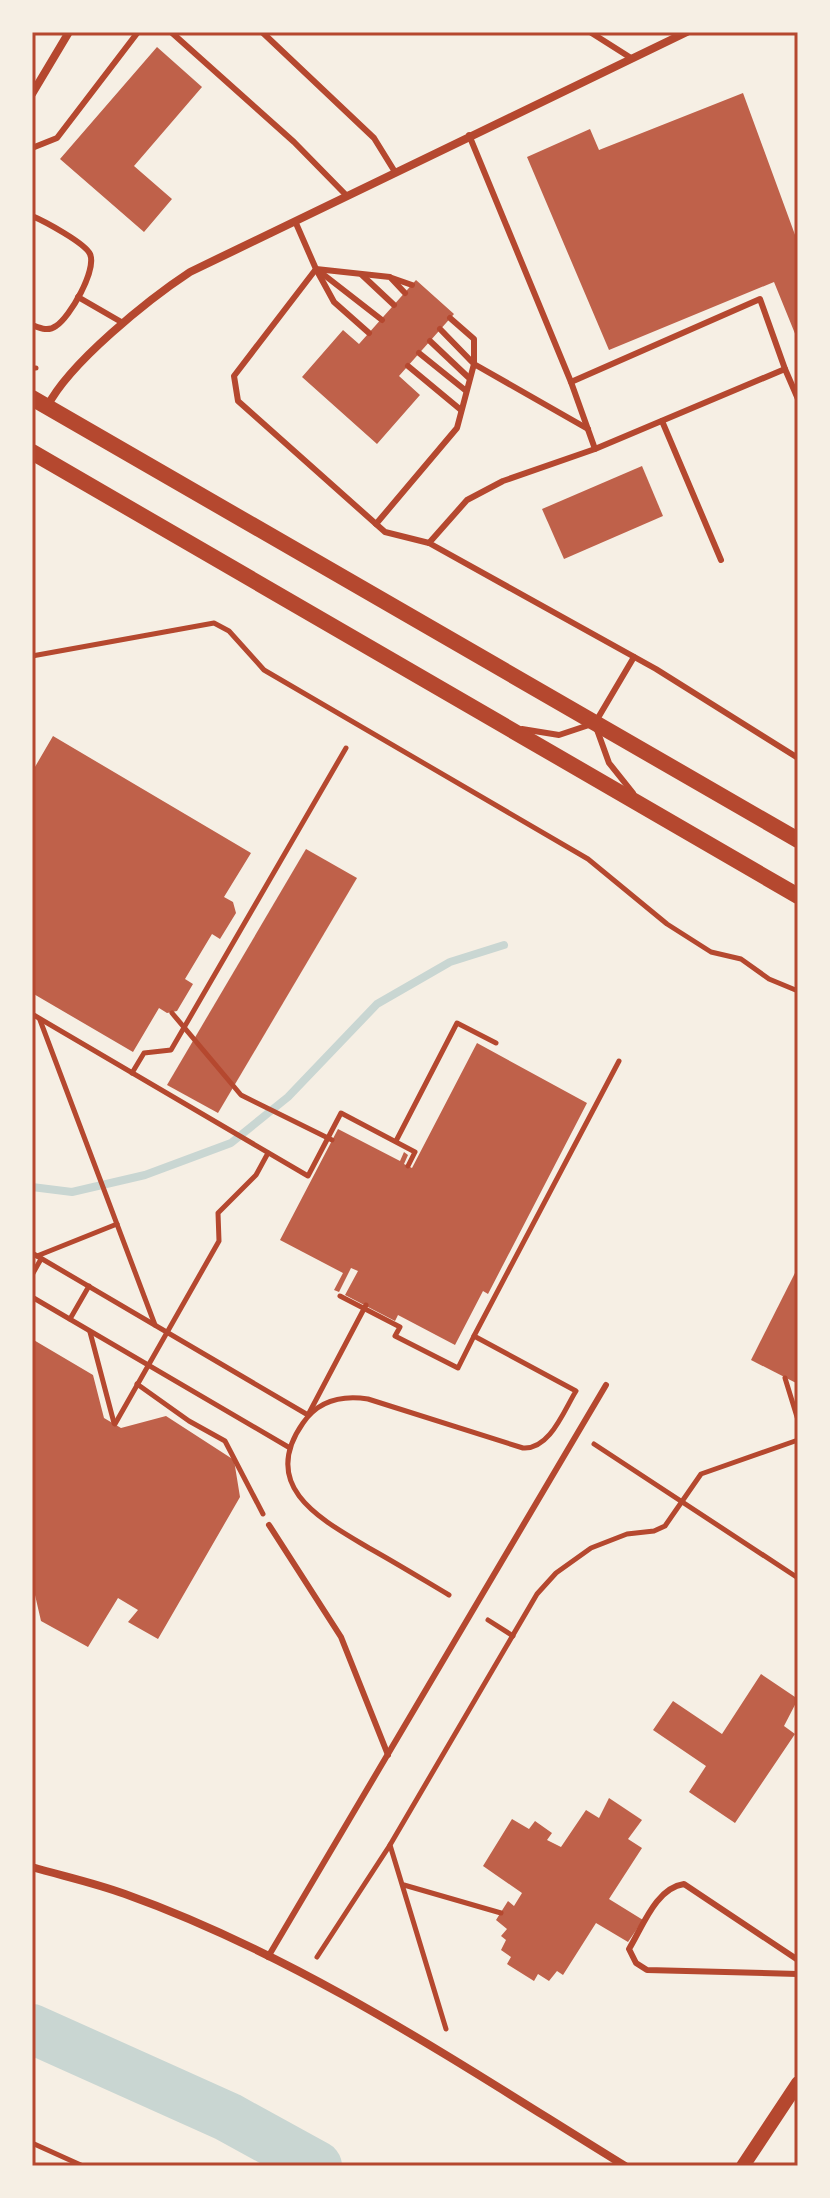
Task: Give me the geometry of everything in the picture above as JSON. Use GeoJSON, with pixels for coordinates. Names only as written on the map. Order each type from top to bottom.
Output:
{"type":"FeatureCollection","features":[{"type":"Feature","properties":{"kind":"main road"},"geometry":{"type":"LineString","coordinates":[[32,398],[798,840]]}},
{"type":"Feature","properties":{"kind":"main road"},"geometry":{"type":"LineString","coordinates":[[32,452],[798,896]]}},
{"type":"Feature","properties":{"kind":"street"},"geometry":{"type":"LineString","coordinates":[[32,94],[69,32]]}},
{"type":"Feature","properties":{"kind":"street"},"geometry":{"type":"LineString","coordinates":[[47,407],[71,375],[123,323],[153,297],[190,272],[687,32]]}},
{"type":"Feature","properties":{"kind":"street"},"geometry":{"type":"LineString","coordinates":[[32,1867],[125,1894],[268,1957],[388,2021],[625,2166]]}},
{"type":"Feature","properties":{"kind":"street"},"geometry":{"type":"LineString","coordinates":[[743,2166],[798,2083]]}},
{"type":"Feature","properties":{"kind":"lane"},"geometry":{"type":"LineString","coordinates":[[32,148],[57,138],[138,32]]}},
{"type":"Feature","properties":{"kind":"lane"},"geometry":{"type":"LineString","coordinates":[[171,32],[294,142],[346,195]]}},
{"type":"Feature","properties":{"kind":"lane"},"geometry":{"type":"LineString","coordinates":[[262,32],[374,138],[395,172]]}},
{"type":"Feature","properties":{"kind":"lane"},"geometry":{"type":"LineString","coordinates":[[590,32],[631,58]]}},
{"type":"Feature","properties":{"kind":"lane"},"geometry":{"type":"LineString","coordinates":[[469,135],[571,382],[595,449]]}},
{"type":"Feature","properties":{"kind":"lane"},"geometry":{"type":"LineString","coordinates":[[32,216],[87,249],[92,258],[91,271],[78,297],[56,327],[44,330],[32,325]]}},
{"type":"Feature","properties":{"kind":"lane"},"geometry":{"type":"LineString","coordinates":[[295,221],[334,302],[369,333]]}},
{"type":"Feature","properties":{"kind":"lane"},"geometry":{"type":"LineString","coordinates":[[316,269],[390,277],[412,285]]}},
{"type":"Feature","properties":{"kind":"lane"},"geometry":{"type":"LineString","coordinates":[[316,269],[382,320]]}},
{"type":"Feature","properties":{"kind":"lane"},"geometry":{"type":"LineString","coordinates":[[316,269],[234,376],[238,401],[385,532],[429,543],[634,657],[798,758]]}},
{"type":"Feature","properties":{"kind":"lane"},"geometry":{"type":"LineString","coordinates":[[361,274],[394,305]]}},
{"type":"Feature","properties":{"kind":"lane"},"geometry":{"type":"LineString","coordinates":[[390,277],[405,293]]}},
{"type":"Feature","properties":{"kind":"lane"},"geometry":{"type":"LineString","coordinates":[[78,297],[123,323]]}},
{"type":"Feature","properties":{"kind":"lane"},"geometry":{"type":"LineString","coordinates":[[571,382],[760,299],[798,399]]}},
{"type":"Feature","properties":{"kind":"lane"},"geometry":{"type":"LineString","coordinates":[[376,524],[457,428],[468,377],[474,364],[474,339],[450,318]]}},
{"type":"Feature","properties":{"kind":"lane"},"geometry":{"type":"LineString","coordinates":[[440,329],[474,364],[588,429]]}},
{"type":"Feature","properties":{"kind":"lane"},"geometry":{"type":"LineString","coordinates":[[430,341],[468,377]]}},
{"type":"Feature","properties":{"kind":"lane"},"geometry":{"type":"LineString","coordinates":[[419,353],[465,390]]}},
{"type":"Feature","properties":{"kind":"lane"},"geometry":{"type":"LineString","coordinates":[[408,366],[461,410]]}},
{"type":"Feature","properties":{"kind":"lane"},"geometry":{"type":"LineString","coordinates":[[429,543],[467,500],[503,481],[595,449],[785,369]]}},
{"type":"Feature","properties":{"kind":"lane"},"geometry":{"type":"LineString","coordinates":[[662,421],[721,560]]}},
{"type":"Feature","properties":{"kind":"lane"},"geometry":{"type":"LineString","coordinates":[[500,724],[559,735],[595,723],[634,657]]}},
{"type":"Feature","properties":{"kind":"lane"},"geometry":{"type":"LineString","coordinates":[[595,723],[609,763],[643,806]]}},
{"type":"Feature","properties":{"kind":"lane"},"geometry":{"type":"LineString","coordinates":[[268,1957],[606,1385]]}},
{"type":"Feature","properties":{"kind":"lane"},"geometry":{"type":"LineString","coordinates":[[269,1525],[341,1637],[388,1755]]}},
{"type":"Feature","properties":{"kind":"lane"},"geometry":{"type":"LineString","coordinates":[[798,1960],[684,1884],[672,1885],[663,1893],[629,1949],[636,1963],[647,1970],[798,1974]]}},
{"type":"Feature","properties":{"kind":"path"},"geometry":{"type":"LineString","coordinates":[[32,656],[214,623],[229,631],[264,670],[588,859],[667,924],[711,952],[741,959],[769,979],[798,991]]}},
{"type":"Feature","properties":{"kind":"path"},"geometry":{"type":"LineString","coordinates":[[132,1073],[144,1053],[171,1050],[346,748]]}},
{"type":"Feature","properties":{"kind":"path"},"geometry":{"type":"LineString","coordinates":[[172,1013],[241,1095],[332,1140]]}},
{"type":"Feature","properties":{"kind":"path"},"geometry":{"type":"LineString","coordinates":[[32,1014],[308,1176],[341,1113],[415,1152],[408,1166]]}},
{"type":"Feature","properties":{"kind":"path"},"geometry":{"type":"LineString","coordinates":[[40,1019],[155,1325]]}},
{"type":"Feature","properties":{"kind":"path"},"geometry":{"type":"LineString","coordinates":[[396,1141],[457,1023],[496,1043]]}},
{"type":"Feature","properties":{"kind":"path"},"geometry":{"type":"LineString","coordinates":[[340,1296],[400,1327],[395,1336],[458,1368],[619,1061]]}},
{"type":"Feature","properties":{"kind":"path"},"geometry":{"type":"LineString","coordinates":[[90,1331],[115,1424],[219,1241],[218,1213],[256,1175],[268,1153]]}},
{"type":"Feature","properties":{"kind":"path"},"geometry":{"type":"LineString","coordinates":[[37,1256],[117,1224]]}},
{"type":"Feature","properties":{"kind":"path"},"geometry":{"type":"LineString","coordinates":[[37,1256],[308,1415]]}},
{"type":"Feature","properties":{"kind":"path"},"geometry":{"type":"LineString","coordinates":[[32,1275],[37,1256]]}},
{"type":"Feature","properties":{"kind":"path"},"geometry":{"type":"LineString","coordinates":[[70,1319],[89,1286]]}},
{"type":"Feature","properties":{"kind":"path"},"geometry":{"type":"LineString","coordinates":[[32,1297],[290,1448]]}},
{"type":"Feature","properties":{"kind":"path"},"geometry":{"type":"LineString","coordinates":[[365,1307],[290,1448],[288,1468],[298,1496],[316,1516],[449,1595]]}},
{"type":"Feature","properties":{"kind":"path"},"geometry":{"type":"LineString","coordinates":[[308,1415],[327,1402],[347,1396],[530,1449],[542,1444],[576,1391],[474,1336]]}},
{"type":"Feature","properties":{"kind":"path"},"geometry":{"type":"LineString","coordinates":[[785,1378],[798,1420]]}},
{"type":"Feature","properties":{"kind":"path"},"geometry":{"type":"LineString","coordinates":[[137,1384],[189,1421],[225,1441],[269,1525]]}},
{"type":"Feature","properties":{"kind":"path"},"geometry":{"type":"LineString","coordinates":[[317,1957],[390,1845],[537,1594],[567,1563],[603,1542],[627,1534],[660,1530],[701,1474],[798,1440]]}},
{"type":"Feature","properties":{"kind":"path"},"geometry":{"type":"LineString","coordinates":[[594,1444],[798,1578]]}},
{"type":"Feature","properties":{"kind":"path"},"geometry":{"type":"LineString","coordinates":[[488,1620],[513,1636]]}},
{"type":"Feature","properties":{"kind":"path"},"geometry":{"type":"LineString","coordinates":[[390,1845],[446,2029]]}},
{"type":"Feature","properties":{"kind":"path"},"geometry":{"type":"LineString","coordinates":[[404,1885],[501,1913]]}},
{"type":"Feature","properties":{"kind":"path"},"geometry":{"type":"LineString","coordinates":[[32,2143],[83,2166]]}},
{"type":"Feature","properties":{"kind":"building"},"geometry":{"type":"Polygon","coordinates":[[[157,47],[202,87],[134,166],[172,199],[144,232],[60,159],[157,47]]]}},
{"type":"Feature","properties":{"kind":"building"},"geometry":{"type":"Polygon","coordinates":[[[743,93],[798,243],[798,341],[774,282],[609,350],[527,157],[590,129],[599,150],[743,93]]]}},
{"type":"Feature","properties":{"kind":"building"},"geometry":{"type":"Polygon","coordinates":[[[416,280],[454,314],[399,376],[420,395],[377,444],[302,377],[343,330],[359,344],[416,280]]]}},
{"type":"Feature","properties":{"kind":"building"},"geometry":{"type":"Polygon","coordinates":[[[642,466],[663,516],[564,559],[542,509],[642,466]]]}},
{"type":"Feature","properties":{"kind":"building"},"geometry":{"type":"Polygon","coordinates":[[[53,736],[251,853],[224,897],[233,902],[236,913],[220,939],[212,934],[185,979],[193,984],[177,1011],[167,1013],[159,1008],[133,1052],[32,993],[32,772],[53,736]]]}},
{"type":"Feature","properties":{"kind":"building"},"geometry":{"type":"Polygon","coordinates":[[[306,849],[357,878],[218,1113],[167,1085],[306,849]]]}},
{"type":"Feature","properties":{"kind":"building"},"geometry":{"type":"Polygon","coordinates":[[[477,1043],[587,1103],[488,1294],[483,1291],[455,1345],[398,1315],[395,1321],[345,1295],[358,1271],[351,1268],[339,1292],[334,1290],[343,1273],[280,1240],[338,1129],[400,1161],[404,1152],[408,1155],[404,1164],[412,1168],[477,1043]]]}},
{"type":"Feature","properties":{"kind":"building"},"geometry":{"type":"Polygon","coordinates":[[[798,1267],[798,1384],[751,1360],[798,1267]]]}},
{"type":"Feature","properties":{"kind":"building"},"geometry":{"type":"Polygon","coordinates":[[[32,1339],[93,1375],[104,1418],[121,1428],[166,1416],[234,1460],[240,1497],[158,1639],[128,1622],[138,1610],[118,1598],[88,1647],[41,1621],[32,1582],[32,1339]]]}},
{"type":"Feature","properties":{"kind":"building"},"geometry":{"type":"Polygon","coordinates":[[[761,1674],[798,1699],[784,1726],[795,1734],[735,1823],[689,1792],[706,1766],[653,1730],[673,1701],[722,1734],[761,1674]]]}},
{"type":"Feature","properties":{"kind":"building"},"geometry":{"type":"Polygon","coordinates":[[[609,1798],[642,1820],[628,1839],[642,1848],[609,1899],[643,1920],[628,1942],[596,1923],[563,1975],[557,1971],[549,1981],[538,1974],[534,1981],[507,1964],[511,1957],[501,1950],[506,1940],[501,1936],[507,1929],[496,1920],[508,1901],[514,1906],[522,1893],[483,1866],[512,1819],[529,1829],[535,1821],[552,1833],[547,1840],[561,1847],[586,1810],[599,1818],[609,1798]]]}},
{"type":"Feature","properties":{"kind":"waterway"},"geometry":{"type":"LineString","coordinates":[[32,1187],[72,1192],[145,1175],[231,1143],[288,1097],[377,1004],[450,962],[504,945]]}},
{"type":"Feature","properties":{"kind":"waterway"},"geometry":{"type":"LineString","coordinates":[[32,2029],[228,2117],[317,2166]]}}]}
